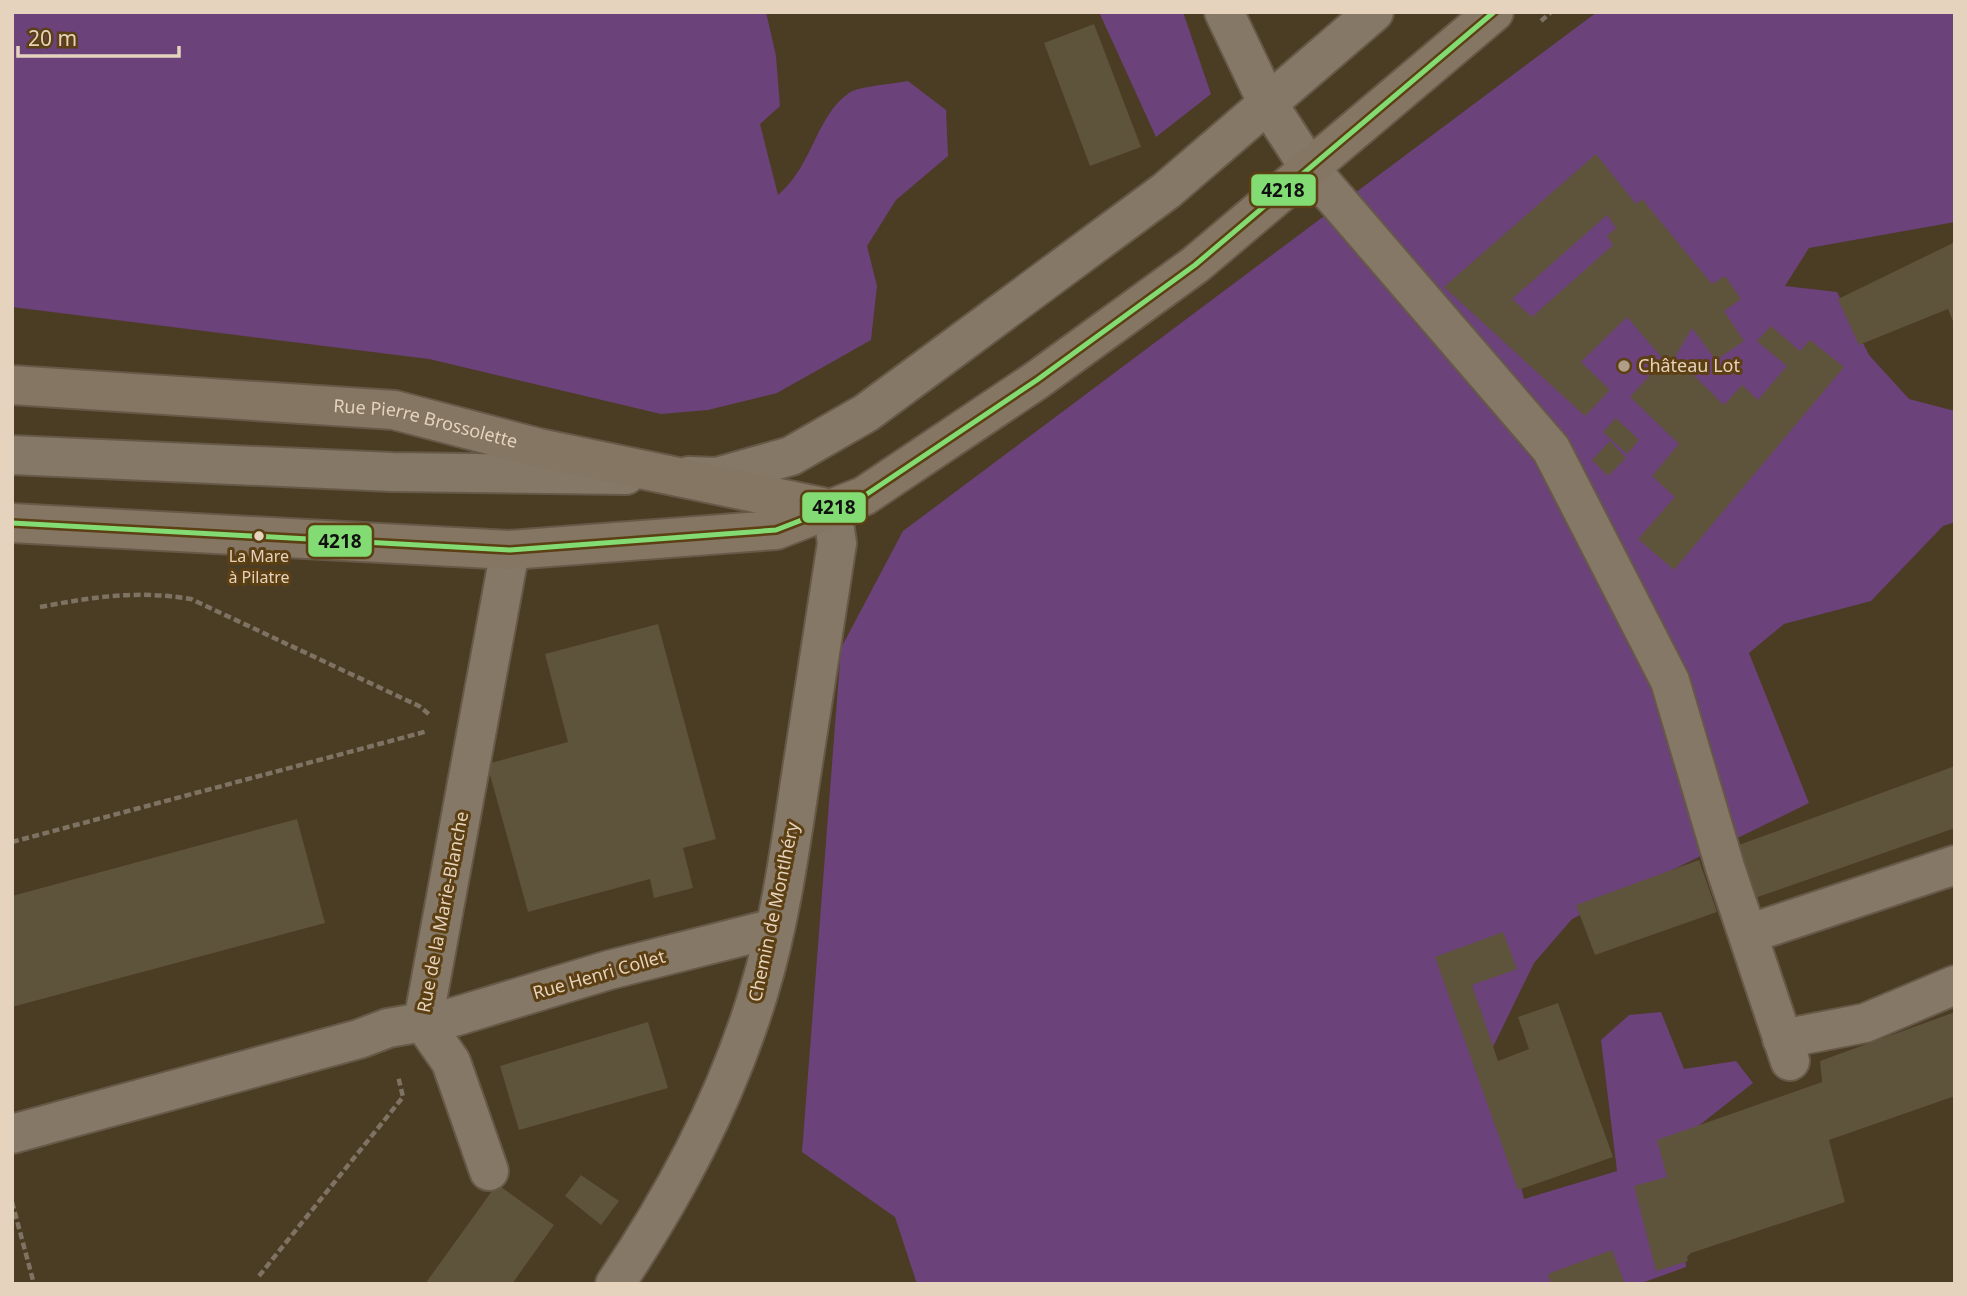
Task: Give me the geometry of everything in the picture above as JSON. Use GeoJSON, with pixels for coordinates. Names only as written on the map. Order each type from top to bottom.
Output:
{"type":"FeatureCollection","features":[{"type":"Feature","properties":{"kind":"main road"},"geometry":{"type":"LineString","coordinates":[[12,523],[510,550],[776,530],[864,496],[1037,380],[1195,265],[1494,12]]}},
{"type":"Feature","properties":{"kind":"main road","name":"Rue Pierre Brossolette"},"geometry":{"type":"LineString","coordinates":[[12,385],[394,410],[539,448],[832,509]]}},
{"type":"Feature","properties":{"kind":"street"},"geometry":{"type":"LineString","coordinates":[[1224,12],[1268,104],[1311,169],[1551,449],[1670,681],[1786,1050],[1865,1023],[1955,985]]}},
{"type":"Feature","properties":{"kind":"street"},"geometry":{"type":"LineString","coordinates":[[12,455],[392,472],[717,477],[791,456],[866,413],[1166,191],[1374,12]]}},
{"type":"Feature","properties":{"kind":"street","name":"Chemin de Montlhéry"},"geometry":{"type":"LineString","coordinates":[[615,1284],[649,1231],[732,1072],[760,990],[775,928],[790,845],[837,543],[832,509]]}},
{"type":"Feature","properties":{"kind":"street","name":"Rue de la Marie-Blanche"},"geometry":{"type":"LineString","coordinates":[[405,1025],[461,727],[510,550]]}},
{"type":"Feature","properties":{"kind":"street"},"geometry":{"type":"LineString","coordinates":[[1748,934],[1955,865]]}},
{"type":"Feature","properties":{"kind":"street","name":"Rue Henri Collet"},"geometry":{"type":"LineString","coordinates":[[405,1025],[454,1017],[609,970],[775,928]]}},
{"type":"Feature","properties":{"kind":"street"},"geometry":{"type":"LineString","coordinates":[[12,1133],[405,1025],[451,1062],[489,1171]]}},
{"type":"Feature","properties":{"kind":"path"},"geometry":{"type":"LineString","coordinates":[[40,607],[94,597],[154,593],[191,599],[461,727]]}},
{"type":"Feature","properties":{"kind":"path"},"geometry":{"type":"LineString","coordinates":[[12,842],[461,727]]}},
{"type":"Feature","properties":{"kind":"path"},"geometry":{"type":"LineString","coordinates":[[259,1276],[403,1097],[405,1025]]}},
{"type":"Feature","properties":{"kind":"path"},"geometry":{"type":"LineString","coordinates":[[12,1202],[34,1284]]}},
{"type":"Feature","properties":{"kind":"shaded area"},"geometry":{"type":"Polygon","coordinates":[[[12,12],[766,12],[776,56],[780,106],[760,124],[778,195],[799,170],[828,115],[849,93],[860,89],[908,81],[946,110],[948,156],[896,200],[867,246],[877,286],[871,340],[777,393],[708,410],[661,414],[429,359],[12,307],[12,12]]]}},
{"type":"Feature","properties":{"kind":"shaded area"},"geometry":{"type":"Polygon","coordinates":[[[1099,12],[1183,12],[1211,94],[1156,137],[1099,12]]]}},
{"type":"Feature","properties":{"kind":"shaded area"},"geometry":{"type":"Polygon","coordinates":[[[1597,12],[1955,12],[1955,222],[1809,248],[1785,286],[1837,292],[1869,355],[1909,399],[1955,411],[1955,522],[1943,526],[1871,601],[1784,624],[1749,653],[1809,803],[1572,919],[1534,963],[1489,1055],[1524,1199],[1617,1171],[1601,1040],[1629,1015],[1661,1012],[1684,1069],[1736,1061],[1753,1083],[1678,1142],[1686,1267],[1639,1284],[917,1284],[895,1217],[802,1152],[841,648],[903,531],[1597,12]]]}},
{"type":"Feature","properties":{"kind":"building"},"geometry":{"type":"Polygon","coordinates":[[[1094,24],[1141,147],[1090,166],[1044,43],[1094,24]]]}},
{"type":"Feature","properties":{"kind":"building"},"geometry":{"type":"Polygon","coordinates":[[[1596,154],[1636,204],[1642,199],[1712,284],[1725,276],[1741,299],[1724,311],[1744,341],[1716,360],[1692,328],[1675,357],[1724,405],[1742,385],[1758,400],[1787,366],[1757,341],[1771,326],[1800,351],[1810,340],[1844,367],[1674,570],[1638,539],[1675,497],[1652,476],[1679,444],[1630,397],[1664,360],[1627,317],[1581,362],[1610,390],[1585,416],[1444,287],[1596,154]],[[1607,215],[1512,299],[1532,317],[1613,245],[1607,236],[1616,228],[1607,215]]]}},
{"type":"Feature","properties":{"kind":"building"},"geometry":{"type":"Polygon","coordinates":[[[1955,242],[1955,326],[1948,309],[1859,345],[1838,299],[1955,242]]]}},
{"type":"Feature","properties":{"kind":"building"},"geometry":{"type":"Polygon","coordinates":[[[1616,418],[1639,440],[1627,454],[1603,432],[1616,418]]]}},
{"type":"Feature","properties":{"kind":"building"},"geometry":{"type":"Polygon","coordinates":[[[1610,441],[1626,458],[1608,476],[1592,460],[1610,441]]]}},
{"type":"Feature","properties":{"kind":"building"},"geometry":{"type":"Polygon","coordinates":[[[658,624],[716,839],[683,848],[693,888],[654,898],[650,879],[528,912],[487,764],[568,742],[545,654],[658,624]]]}},
{"type":"Feature","properties":{"kind":"building"},"geometry":{"type":"Polygon","coordinates":[[[1955,766],[1955,828],[1755,898],[1736,846],[1955,766]]]}},
{"type":"Feature","properties":{"kind":"building"},"geometry":{"type":"Polygon","coordinates":[[[297,819],[325,923],[12,1007],[12,896],[297,819]]]}},
{"type":"Feature","properties":{"kind":"building"},"geometry":{"type":"Polygon","coordinates":[[[1699,860],[1717,912],[1595,955],[1576,905],[1699,860]]]}},
{"type":"Feature","properties":{"kind":"building"},"geometry":{"type":"Polygon","coordinates":[[[1503,932],[1517,969],[1472,985],[1498,1061],[1529,1049],[1518,1017],[1558,1003],[1613,1157],[1518,1190],[1435,957],[1503,932]]]}},
{"type":"Feature","properties":{"kind":"building"},"geometry":{"type":"Polygon","coordinates":[[[1955,1012],[1955,1096],[1829,1140],[1845,1202],[1691,1253],[1687,1257],[1688,1261],[1656,1271],[1634,1186],[1667,1177],[1657,1140],[1822,1082],[1820,1061],[1955,1012]]]}},
{"type":"Feature","properties":{"kind":"building"},"geometry":{"type":"Polygon","coordinates":[[[648,1022],[668,1088],[519,1130],[500,1066],[648,1022]]]}},
{"type":"Feature","properties":{"kind":"building"},"geometry":{"type":"Polygon","coordinates":[[[581,1175],[619,1201],[601,1225],[565,1196],[581,1175]]]}},
{"type":"Feature","properties":{"kind":"building"},"geometry":{"type":"Polygon","coordinates":[[[497,1184],[554,1225],[512,1284],[425,1284],[497,1184]]]}},
{"type":"Feature","properties":{"kind":"building"},"geometry":{"type":"Polygon","coordinates":[[[1612,1250],[1625,1284],[1551,1284],[1548,1274],[1612,1250]]]}},
{"type":"Feature","properties":{"kind":"transit line","name":"4218"},"geometry":{"type":"LineString","coordinates":[[12,523],[510,550],[776,530],[864,496],[1037,380],[1195,265],[1494,12]]}},
{"type":"Feature","properties":{"kind":"place","name":"Château Lot"},"geometry":{"type":"Point","coordinates":[1624,366]}},
{"type":"Feature","properties":{"kind":"place","name":"La Mare à Pilatre"},"geometry":{"type":"Point","coordinates":[259,536]}}]}
